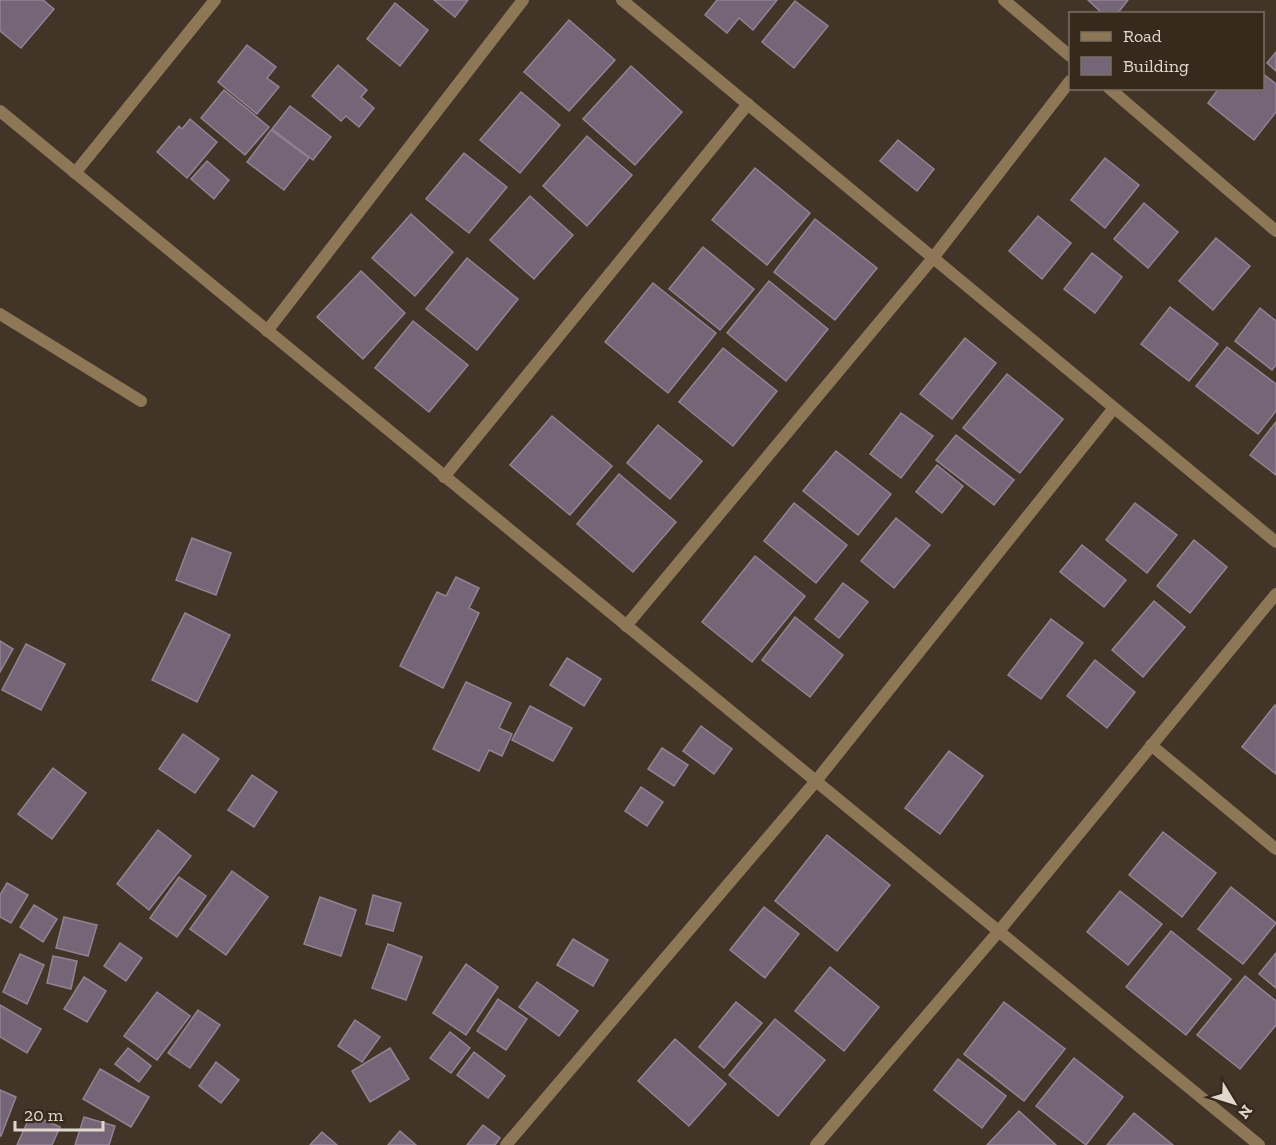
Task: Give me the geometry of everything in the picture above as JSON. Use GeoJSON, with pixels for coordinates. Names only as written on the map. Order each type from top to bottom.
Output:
{"type":"FeatureCollection","features":[{"type":"Feature","properties":{"kind":"street"},"geometry":{"type":"LineString","coordinates":[[75,173],[215,0]]}},
{"type":"Feature","properties":{"kind":"street"},"geometry":{"type":"LineString","coordinates":[[267,331],[523,0]]}},
{"type":"Feature","properties":{"kind":"street"},"geometry":{"type":"LineString","coordinates":[[622,0],[1276,542]]}},
{"type":"Feature","properties":{"kind":"street"},"geometry":{"type":"LineString","coordinates":[[1004,0],[1069,54]]}},
{"type":"Feature","properties":{"kind":"street"},"geometry":{"type":"LineString","coordinates":[[626,626],[933,258],[1069,84]]}},
{"type":"Feature","properties":{"kind":"street"},"geometry":{"type":"LineString","coordinates":[[1111,90],[1276,231]]}},
{"type":"Feature","properties":{"kind":"street"},"geometry":{"type":"LineString","coordinates":[[444,477],[748,104]]}},
{"type":"Feature","properties":{"kind":"street"},"geometry":{"type":"LineString","coordinates":[[0,111],[1259,1145]]}},
{"type":"Feature","properties":{"kind":"street"},"geometry":{"type":"LineString","coordinates":[[0,314],[141,401]]}},
{"type":"Feature","properties":{"kind":"street"},"geometry":{"type":"LineString","coordinates":[[509,1144],[816,781],[1114,408]]}},
{"type":"Feature","properties":{"kind":"street"},"geometry":{"type":"LineString","coordinates":[[816,1145],[999,931],[1276,594]]}},
{"type":"Feature","properties":{"kind":"street"},"geometry":{"type":"LineString","coordinates":[[1151,745],[1276,849]]}},
{"type":"Feature","properties":{"kind":"building"},"geometry":{"type":"Polygon","coordinates":[[[0,0],[43,0],[54,9],[21,48],[0,31],[0,0]]]}},
{"type":"Feature","properties":{"kind":"building"},"geometry":{"type":"Polygon","coordinates":[[[434,0],[468,0],[455,17],[434,0]]]}},
{"type":"Feature","properties":{"kind":"building"},"geometry":{"type":"Polygon","coordinates":[[[717,0],[777,0],[753,30],[739,18],[727,33],[705,15],[717,0]]]}},
{"type":"Feature","properties":{"kind":"building"},"geometry":{"type":"Polygon","coordinates":[[[1088,0],[1128,0],[1119,12],[1101,12],[1088,0]]]}},
{"type":"Feature","properties":{"kind":"building"},"geometry":{"type":"Polygon","coordinates":[[[795,1],[828,26],[794,68],[762,42],[795,1]]]}},
{"type":"Feature","properties":{"kind":"building"},"geometry":{"type":"Polygon","coordinates":[[[395,3],[428,30],[400,66],[367,39],[395,3]]]}},
{"type":"Feature","properties":{"kind":"building"},"geometry":{"type":"Polygon","coordinates":[[[569,20],[615,60],[569,111],[524,72],[569,20]]]}},
{"type":"Feature","properties":{"kind":"building"},"geometry":{"type":"Polygon","coordinates":[[[247,45],[276,67],[267,78],[279,87],[257,114],[218,82],[247,45]]]}},
{"type":"Feature","properties":{"kind":"building"},"geometry":{"type":"Polygon","coordinates":[[[1276,52],[1276,71],[1267,63],[1276,52]]]}},
{"type":"Feature","properties":{"kind":"building"},"geometry":{"type":"Polygon","coordinates":[[[338,65],[367,90],[361,97],[374,108],[359,127],[346,116],[341,121],[312,96],[338,65]]]}},
{"type":"Feature","properties":{"kind":"building"},"geometry":{"type":"Polygon","coordinates":[[[631,66],[682,112],[635,165],[583,119],[631,66]]]}},
{"type":"Feature","properties":{"kind":"building"},"geometry":{"type":"Polygon","coordinates":[[[1264,75],[1276,84],[1276,112],[1254,140],[1208,103],[1218,90],[1264,90],[1264,75]]]}},
{"type":"Feature","properties":{"kind":"building"},"geometry":{"type":"Polygon","coordinates":[[[224,90],[269,127],[245,155],[201,118],[224,90]]]}},
{"type":"Feature","properties":{"kind":"building"},"geometry":{"type":"Polygon","coordinates":[[[521,92],[560,125],[520,173],[480,140],[521,92]]]}},
{"type":"Feature","properties":{"kind":"building"},"geometry":{"type":"Polygon","coordinates":[[[290,106],[331,137],[313,160],[272,129],[290,106]]]}},
{"type":"Feature","properties":{"kind":"building"},"geometry":{"type":"Polygon","coordinates":[[[190,119],[217,142],[187,178],[157,152],[179,126],[182,129],[190,119]]]}},
{"type":"Feature","properties":{"kind":"building"},"geometry":{"type":"Polygon","coordinates":[[[271,130],[309,158],[284,190],[247,162],[271,130]]]}},
{"type":"Feature","properties":{"kind":"building"},"geometry":{"type":"Polygon","coordinates":[[[587,136],[632,175],[587,226],[543,186],[587,136]]]}},
{"type":"Feature","properties":{"kind":"building"},"geometry":{"type":"Polygon","coordinates":[[[898,140],[934,169],[917,191],[880,161],[898,140]]]}},
{"type":"Feature","properties":{"kind":"building"},"geometry":{"type":"Polygon","coordinates":[[[464,153],[507,187],[469,233],[426,199],[464,153]]]}},
{"type":"Feature","properties":{"kind":"building"},"geometry":{"type":"Polygon","coordinates":[[[1105,158],[1139,185],[1105,228],[1071,200],[1105,158]]]}},
{"type":"Feature","properties":{"kind":"building"},"geometry":{"type":"Polygon","coordinates":[[[207,161],[229,180],[214,199],[191,179],[207,161]]]}},
{"type":"Feature","properties":{"kind":"building"},"geometry":{"type":"Polygon","coordinates":[[[755,168],[810,213],[767,265],[712,220],[755,168]]]}},
{"type":"Feature","properties":{"kind":"building"},"geometry":{"type":"Polygon","coordinates":[[[530,196],[573,235],[534,279],[490,240],[530,196]]]}},
{"type":"Feature","properties":{"kind":"building"},"geometry":{"type":"Polygon","coordinates":[[[1144,203],[1178,232],[1148,268],[1114,239],[1144,203]]]}},
{"type":"Feature","properties":{"kind":"building"},"geometry":{"type":"Polygon","coordinates":[[[411,214],[453,252],[415,296],[372,258],[411,214]]]}},
{"type":"Feature","properties":{"kind":"building"},"geometry":{"type":"Polygon","coordinates":[[[1038,216],[1071,243],[1042,279],[1009,251],[1038,216]]]}},
{"type":"Feature","properties":{"kind":"building"},"geometry":{"type":"Polygon","coordinates":[[[815,219],[877,268],[835,320],[774,272],[815,219]]]}},
{"type":"Feature","properties":{"kind":"building"},"geometry":{"type":"Polygon","coordinates":[[[1216,238],[1250,266],[1213,310],[1179,281],[1216,238]]]}},
{"type":"Feature","properties":{"kind":"building"},"geometry":{"type":"Polygon","coordinates":[[[703,247],[754,289],[720,330],[669,289],[703,247]]]}},
{"type":"Feature","properties":{"kind":"building"},"geometry":{"type":"Polygon","coordinates":[[[1092,253],[1122,277],[1095,313],[1064,289],[1092,253]]]}},
{"type":"Feature","properties":{"kind":"building"},"geometry":{"type":"Polygon","coordinates":[[[467,258],[518,299],[477,350],[426,309],[467,258]]]}},
{"type":"Feature","properties":{"kind":"building"},"geometry":{"type":"Polygon","coordinates":[[[361,271],[405,313],[363,359],[317,317],[361,271]]]}},
{"type":"Feature","properties":{"kind":"building"},"geometry":{"type":"Polygon","coordinates":[[[769,281],[828,329],[786,381],[727,333],[769,281]]]}},
{"type":"Feature","properties":{"kind":"building"},"geometry":{"type":"Polygon","coordinates":[[[653,283],[716,333],[668,393],[605,342],[653,283]]]}},
{"type":"Feature","properties":{"kind":"building"},"geometry":{"type":"Polygon","coordinates":[[[1170,307],[1218,344],[1189,381],[1141,344],[1170,307]]]}},
{"type":"Feature","properties":{"kind":"building"},"geometry":{"type":"Polygon","coordinates":[[[1260,308],[1276,321],[1276,365],[1272,370],[1235,341],[1260,308]]]}},
{"type":"Feature","properties":{"kind":"building"},"geometry":{"type":"Polygon","coordinates":[[[413,321],[468,365],[429,412],[375,368],[413,321]]]}},
{"type":"Feature","properties":{"kind":"building"},"geometry":{"type":"Polygon","coordinates":[[[965,338],[996,363],[952,419],[920,394],[965,338]]]}},
{"type":"Feature","properties":{"kind":"building"},"geometry":{"type":"Polygon","coordinates":[[[1227,347],[1276,384],[1276,411],[1258,434],[1196,386],[1227,347]]]}},
{"type":"Feature","properties":{"kind":"building"},"geometry":{"type":"Polygon","coordinates":[[[723,348],[777,391],[733,446],[679,402],[723,348]]]}},
{"type":"Feature","properties":{"kind":"building"},"geometry":{"type":"Polygon","coordinates":[[[1007,374],[1063,419],[1020,473],[963,428],[1007,374]]]}},
{"type":"Feature","properties":{"kind":"building"},"geometry":{"type":"Polygon","coordinates":[[[901,413],[933,436],[901,478],[870,454],[901,413]]]}},
{"type":"Feature","properties":{"kind":"building"},"geometry":{"type":"Polygon","coordinates":[[[552,416],[612,466],[570,515],[510,465],[552,416]]]}},
{"type":"Feature","properties":{"kind":"building"},"geometry":{"type":"Polygon","coordinates":[[[1276,422],[1276,475],[1250,455],[1276,422]]]}},
{"type":"Feature","properties":{"kind":"building"},"geometry":{"type":"Polygon","coordinates":[[[658,425],[702,461],[670,499],[627,463],[658,425]]]}},
{"type":"Feature","properties":{"kind":"building"},"geometry":{"type":"Polygon","coordinates":[[[956,435],[1014,480],[994,505],[936,460],[956,435]]]}},
{"type":"Feature","properties":{"kind":"building"},"geometry":{"type":"Polygon","coordinates":[[[836,451],[891,494],[858,535],[803,491],[836,451]]]}},
{"type":"Feature","properties":{"kind":"building"},"geometry":{"type":"Polygon","coordinates":[[[937,465],[963,486],[942,513],[916,492],[937,465]]]}},
{"type":"Feature","properties":{"kind":"building"},"geometry":{"type":"Polygon","coordinates":[[[619,474],[676,522],[633,572],[577,524],[619,474]]]}},
{"type":"Feature","properties":{"kind":"building"},"geometry":{"type":"Polygon","coordinates":[[[794,503],[847,545],[816,583],[764,541],[794,503]]]}},
{"type":"Feature","properties":{"kind":"building"},"geometry":{"type":"Polygon","coordinates":[[[1135,503],[1177,535],[1147,573],[1106,540],[1135,503]]]}},
{"type":"Feature","properties":{"kind":"building"},"geometry":{"type":"Polygon","coordinates":[[[896,518],[930,545],[894,588],[861,561],[896,518]]]}},
{"type":"Feature","properties":{"kind":"building"},"geometry":{"type":"Polygon","coordinates":[[[192,538],[231,553],[216,595],[176,580],[192,538]]]}},
{"type":"Feature","properties":{"kind":"building"},"geometry":{"type":"Polygon","coordinates":[[[1194,540],[1227,567],[1190,613],[1157,586],[1194,540]]]}},
{"type":"Feature","properties":{"kind":"building"},"geometry":{"type":"Polygon","coordinates":[[[1082,545],[1126,580],[1104,607],[1060,572],[1082,545]]]}},
{"type":"Feature","properties":{"kind":"building"},"geometry":{"type":"Polygon","coordinates":[[[755,556],[805,596],[752,662],[702,622],[755,556]]]}},
{"type":"Feature","properties":{"kind":"building"},"geometry":{"type":"Polygon","coordinates":[[[456,577],[479,588],[469,608],[479,613],[443,688],[400,666],[437,592],[446,596],[456,577]]]}},
{"type":"Feature","properties":{"kind":"building"},"geometry":{"type":"Polygon","coordinates":[[[843,583],[868,602],[839,638],[815,619],[843,583]]]}},
{"type":"Feature","properties":{"kind":"building"},"geometry":{"type":"Polygon","coordinates":[[[1154,601],[1185,627],[1143,677],[1112,650],[1154,601]]]}},
{"type":"Feature","properties":{"kind":"building"},"geometry":{"type":"Polygon","coordinates":[[[185,613],[230,635],[197,702],[152,680],[185,613]]]}},
{"type":"Feature","properties":{"kind":"building"},"geometry":{"type":"Polygon","coordinates":[[[795,617],[843,655],[810,697],[762,660],[795,617]]]}},
{"type":"Feature","properties":{"kind":"building"},"geometry":{"type":"Polygon","coordinates":[[[1051,619],[1083,643],[1041,699],[1008,675],[1051,619]]]}},
{"type":"Feature","properties":{"kind":"building"},"geometry":{"type":"Polygon","coordinates":[[[0,641],[13,649],[0,672],[0,641]]]}},
{"type":"Feature","properties":{"kind":"building"},"geometry":{"type":"Polygon","coordinates":[[[26,644],[65,664],[41,710],[2,690],[26,644]]]}},
{"type":"Feature","properties":{"kind":"building"},"geometry":{"type":"Polygon","coordinates":[[[567,658],[601,679],[584,706],[550,685],[567,658]]]}},
{"type":"Feature","properties":{"kind":"building"},"geometry":{"type":"Polygon","coordinates":[[[1095,660],[1135,692],[1107,728],[1067,696],[1095,660]]]}},
{"type":"Feature","properties":{"kind":"building"},"geometry":{"type":"Polygon","coordinates":[[[466,682],[511,703],[499,728],[512,734],[502,756],[489,750],[479,771],[433,749],[466,682]]]}},
{"type":"Feature","properties":{"kind":"building"},"geometry":{"type":"Polygon","coordinates":[[[530,706],[572,728],[553,761],[512,740],[530,706]]]}},
{"type":"Feature","properties":{"kind":"building"},"geometry":{"type":"Polygon","coordinates":[[[1276,706],[1276,774],[1242,747],[1276,706]]]}},
{"type":"Feature","properties":{"kind":"building"},"geometry":{"type":"Polygon","coordinates":[[[701,726],[732,749],[714,774],[683,751],[701,726]]]}},
{"type":"Feature","properties":{"kind":"building"},"geometry":{"type":"Polygon","coordinates":[[[183,734],[219,759],[195,793],[159,769],[183,734]]]}},
{"type":"Feature","properties":{"kind":"building"},"geometry":{"type":"Polygon","coordinates":[[[662,748],[688,765],[674,786],[648,769],[662,748]]]}},
{"type":"Feature","properties":{"kind":"building"},"geometry":{"type":"Polygon","coordinates":[[[949,751],[983,776],[940,834],[905,808],[949,751]]]}},
{"type":"Feature","properties":{"kind":"building"},"geometry":{"type":"Polygon","coordinates":[[[53,768],[86,793],[52,839],[18,814],[53,768]]]}},
{"type":"Feature","properties":{"kind":"building"},"geometry":{"type":"Polygon","coordinates":[[[252,775],[277,792],[254,827],[228,810],[252,775]]]}},
{"type":"Feature","properties":{"kind":"building"},"geometry":{"type":"Polygon","coordinates":[[[641,787],[663,802],[647,826],[625,811],[641,787]]]}},
{"type":"Feature","properties":{"kind":"building"},"geometry":{"type":"Polygon","coordinates":[[[158,830],[191,856],[149,910],[117,884],[158,830]]]}},
{"type":"Feature","properties":{"kind":"building"},"geometry":{"type":"Polygon","coordinates":[[[1163,832],[1216,873],[1182,917],[1129,875],[1163,832]]]}},
{"type":"Feature","properties":{"kind":"building"},"geometry":{"type":"Polygon","coordinates":[[[827,835],[890,885],[837,951],[775,901],[827,835]]]}},
{"type":"Feature","properties":{"kind":"building"},"geometry":{"type":"Polygon","coordinates":[[[232,871],[268,897],[226,955],[190,929],[232,871]]]}},
{"type":"Feature","properties":{"kind":"building"},"geometry":{"type":"Polygon","coordinates":[[[179,877],[206,896],[177,937],[150,918],[179,877]]]}},
{"type":"Feature","properties":{"kind":"building"},"geometry":{"type":"Polygon","coordinates":[[[7,883],[28,895],[11,923],[0,917],[0,895],[7,883]]]}},
{"type":"Feature","properties":{"kind":"building"},"geometry":{"type":"Polygon","coordinates":[[[1231,887],[1276,923],[1243,964],[1198,929],[1231,887]]]}},
{"type":"Feature","properties":{"kind":"building"},"geometry":{"type":"Polygon","coordinates":[[[1120,891],[1162,924],[1128,965],[1087,932],[1120,891]]]}},
{"type":"Feature","properties":{"kind":"building"},"geometry":{"type":"Polygon","coordinates":[[[373,895],[401,903],[393,931],[366,924],[373,895]]]}},
{"type":"Feature","properties":{"kind":"building"},"geometry":{"type":"Polygon","coordinates":[[[320,897],[356,910],[341,956],[304,944],[320,897]]]}},
{"type":"Feature","properties":{"kind":"building"},"geometry":{"type":"Polygon","coordinates":[[[34,905],[57,919],[43,942],[20,927],[34,905]]]}},
{"type":"Feature","properties":{"kind":"building"},"geometry":{"type":"Polygon","coordinates":[[[764,907],[799,934],[765,978],[730,950],[764,907]]]}},
{"type":"Feature","properties":{"kind":"building"},"geometry":{"type":"Polygon","coordinates":[[[64,917],[97,925],[88,956],[56,948],[64,917]]]}},
{"type":"Feature","properties":{"kind":"building"},"geometry":{"type":"Polygon","coordinates":[[[1171,931],[1231,979],[1186,1035],[1126,987],[1171,931]]]}},
{"type":"Feature","properties":{"kind":"building"},"geometry":{"type":"Polygon","coordinates":[[[573,939],[608,960],[593,986],[557,965],[573,939]]]}},
{"type":"Feature","properties":{"kind":"building"},"geometry":{"type":"Polygon","coordinates":[[[120,943],[142,958],[126,981],[104,966],[120,943]]]}},
{"type":"Feature","properties":{"kind":"building"},"geometry":{"type":"Polygon","coordinates":[[[388,944],[422,957],[406,1000],[372,988],[388,944]]]}},
{"type":"Feature","properties":{"kind":"building"},"geometry":{"type":"Polygon","coordinates":[[[1276,953],[1276,988],[1259,974],[1276,953]]]}},
{"type":"Feature","properties":{"kind":"building"},"geometry":{"type":"Polygon","coordinates":[[[20,954],[44,965],[27,1004],[3,992],[20,954]]]}},
{"type":"Feature","properties":{"kind":"building"},"geometry":{"type":"Polygon","coordinates":[[[53,956],[77,961],[71,989],[47,983],[53,956]]]}},
{"type":"Feature","properties":{"kind":"building"},"geometry":{"type":"Polygon","coordinates":[[[466,964],[498,987],[466,1035],[433,1013],[466,964]]]}},
{"type":"Feature","properties":{"kind":"building"},"geometry":{"type":"Polygon","coordinates":[[[830,967],[879,1007],[844,1051],[795,1011],[830,967]]]}},
{"type":"Feature","properties":{"kind":"building"},"geometry":{"type":"Polygon","coordinates":[[[1245,976],[1276,1001],[1276,1025],[1240,1069],[1197,1035],[1245,976]]]}},
{"type":"Feature","properties":{"kind":"building"},"geometry":{"type":"Polygon","coordinates":[[[84,977],[106,991],[87,1022],[64,1009],[84,977]]]}},
{"type":"Feature","properties":{"kind":"building"},"geometry":{"type":"Polygon","coordinates":[[[537,982],[578,1011],[559,1036],[519,1007],[537,982]]]}},
{"type":"Feature","properties":{"kind":"building"},"geometry":{"type":"Polygon","coordinates":[[[157,992],[190,1016],[157,1060],[124,1036],[157,992]]]}},
{"type":"Feature","properties":{"kind":"building"},"geometry":{"type":"Polygon","coordinates":[[[498,999],[527,1019],[506,1050],[477,1031],[498,999]]]}},
{"type":"Feature","properties":{"kind":"building"},"geometry":{"type":"Polygon","coordinates":[[[736,1002],[762,1023],[724,1068],[699,1047],[736,1002]]]}},
{"type":"Feature","properties":{"kind":"building"},"geometry":{"type":"Polygon","coordinates":[[[1004,1002],[1065,1049],[1024,1101],[964,1054],[1004,1002]]]}},
{"type":"Feature","properties":{"kind":"building"},"geometry":{"type":"Polygon","coordinates":[[[0,1005],[41,1029],[27,1053],[0,1037],[0,1005]]]}},
{"type":"Feature","properties":{"kind":"building"},"geometry":{"type":"Polygon","coordinates":[[[198,1010],[220,1025],[190,1068],[168,1053],[198,1010]]]}},
{"type":"Feature","properties":{"kind":"building"},"geometry":{"type":"Polygon","coordinates":[[[775,1019],[825,1060],[778,1116],[729,1075],[775,1019]]]}},
{"type":"Feature","properties":{"kind":"building"},"geometry":{"type":"Polygon","coordinates":[[[355,1020],[380,1037],[362,1062],[338,1046],[355,1020]]]}},
{"type":"Feature","properties":{"kind":"building"},"geometry":{"type":"Polygon","coordinates":[[[450,1032],[470,1048],[451,1073],[430,1058],[450,1032]]]}},
{"type":"Feature","properties":{"kind":"building"},"geometry":{"type":"Polygon","coordinates":[[[675,1039],[726,1084],[689,1126],[638,1081],[675,1039]]]}},
{"type":"Feature","properties":{"kind":"building"},"geometry":{"type":"Polygon","coordinates":[[[128,1048],[151,1066],[139,1082],[115,1064],[128,1048]]]}},
{"type":"Feature","properties":{"kind":"building"},"geometry":{"type":"Polygon","coordinates":[[[390,1048],[409,1079],[370,1102],[352,1071],[390,1048]]]}},
{"type":"Feature","properties":{"kind":"building"},"geometry":{"type":"Polygon","coordinates":[[[474,1052],[505,1076],[488,1098],[457,1075],[474,1052]]]}},
{"type":"Feature","properties":{"kind":"building"},"geometry":{"type":"Polygon","coordinates":[[[1074,1058],[1123,1097],[1086,1145],[1036,1106],[1074,1058]]]}},
{"type":"Feature","properties":{"kind":"building"},"geometry":{"type":"Polygon","coordinates":[[[958,1059],[1006,1096],[982,1128],[934,1090],[958,1059]]]}},
{"type":"Feature","properties":{"kind":"building"},"geometry":{"type":"Polygon","coordinates":[[[216,1062],[239,1080],[221,1103],[199,1086],[216,1062]]]}},
{"type":"Feature","properties":{"kind":"building"},"geometry":{"type":"Polygon","coordinates":[[[100,1069],[149,1097],[131,1127],[83,1099],[100,1069]]]}},
{"type":"Feature","properties":{"kind":"building"},"geometry":{"type":"Polygon","coordinates":[[[0,1090],[16,1097],[1,1136],[0,1136],[0,1090]]]}},
{"type":"Feature","properties":{"kind":"building"},"geometry":{"type":"Polygon","coordinates":[[[1019,1111],[1056,1145],[987,1145],[1019,1111]]]}},
{"type":"Feature","properties":{"kind":"building"},"geometry":{"type":"Polygon","coordinates":[[[1134,1113],[1173,1145],[1107,1145],[1134,1113]]]}},
{"type":"Feature","properties":{"kind":"building"},"geometry":{"type":"Polygon","coordinates":[[[31,1114],[60,1127],[52,1145],[17,1145],[31,1114]]]}},
{"type":"Feature","properties":{"kind":"building"},"geometry":{"type":"Polygon","coordinates":[[[84,1117],[115,1126],[109,1145],[75,1145],[84,1117]]]}},
{"type":"Feature","properties":{"kind":"building"},"geometry":{"type":"Polygon","coordinates":[[[483,1125],[500,1138],[495,1145],[467,1145],[483,1125]]]}},
{"type":"Feature","properties":{"kind":"building"},"geometry":{"type":"Polygon","coordinates":[[[400,1131],[416,1145],[388,1145],[400,1131]]]}},
{"type":"Feature","properties":{"kind":"building"},"geometry":{"type":"Polygon","coordinates":[[[322,1132],[337,1145],[310,1145],[322,1132]]]}}]}
